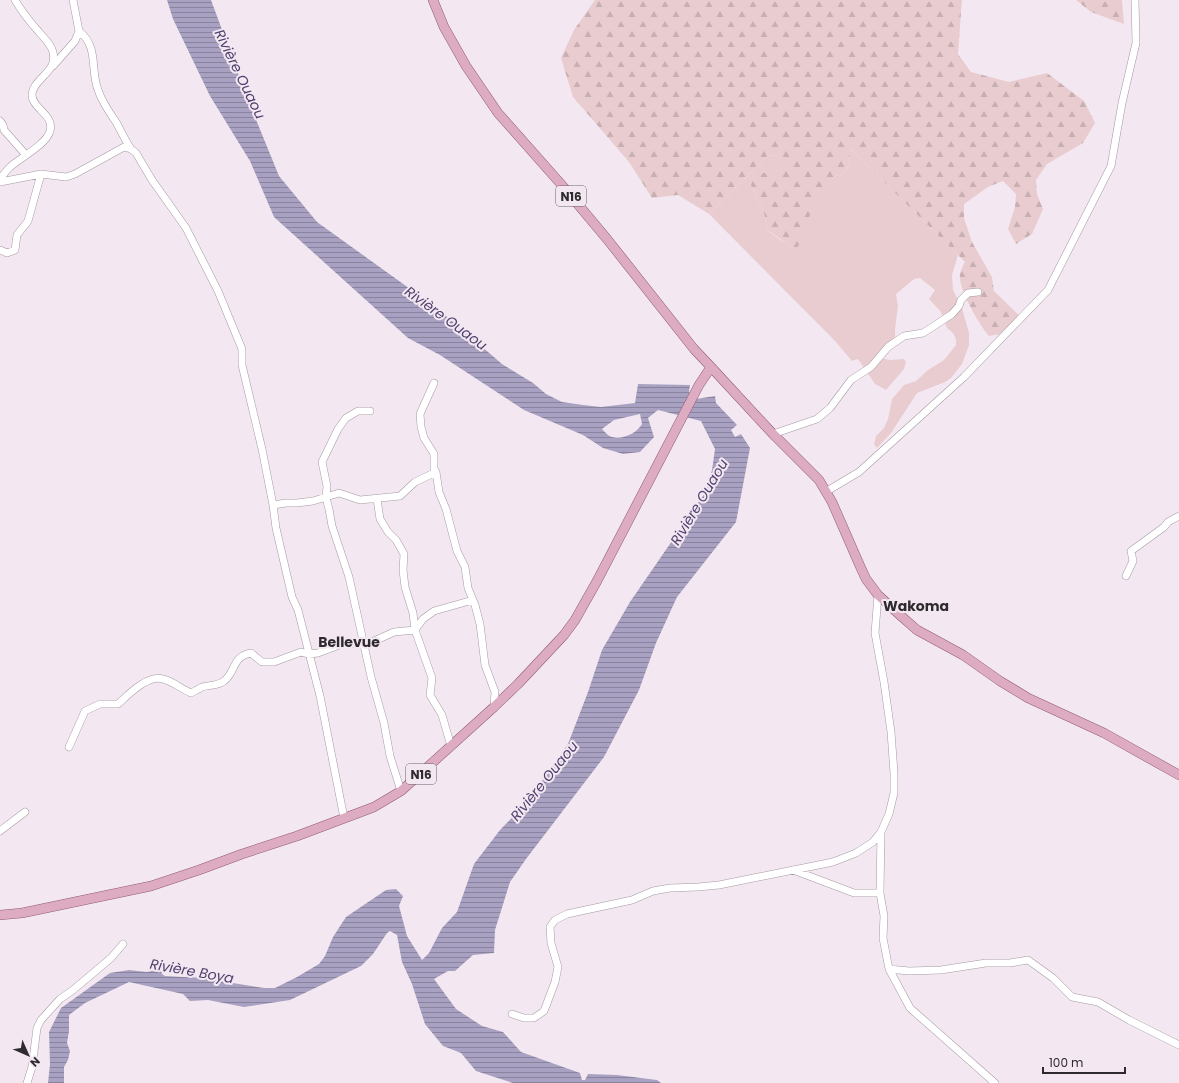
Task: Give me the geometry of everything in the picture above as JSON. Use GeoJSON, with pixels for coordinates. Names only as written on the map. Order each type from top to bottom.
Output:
{"type":"FeatureCollection","features":[{"type":"Feature","properties":{"kind":"main road","name":"N16"},"geometry":{"type":"LineString","coordinates":[[433,0],[444,27],[466,66],[498,113],[560,182],[694,349],[773,434],[819,480],[866,579],[878,595],[917,630],[963,655],[1000,681],[1028,698],[1104,733],[1179,775]]}},
{"type":"Feature","properties":{"kind":"main road","name":"N16"},"geometry":{"type":"LineString","coordinates":[[0,915],[22,913],[151,886],[297,836],[374,807],[401,790],[518,684],[564,635],[575,620],[684,416],[699,385],[711,367]]}},
{"type":"Feature","properties":{"kind":"street"},"geometry":{"type":"LineString","coordinates":[[15,0],[21,11],[49,44],[53,52],[54,63]]}},
{"type":"Feature","properties":{"kind":"street"},"geometry":{"type":"LineString","coordinates":[[0,180],[9,168],[50,134],[50,121],[33,100],[32,94],[34,88],[54,63],[75,41],[79,31],[73,0]]}},
{"type":"Feature","properties":{"kind":"street"},"geometry":{"type":"LineString","coordinates":[[826,492],[859,472],[958,382],[1048,290],[1111,166],[1122,103],[1136,43],[1135,0]]}},
{"type":"Feature","properties":{"kind":"street"},"geometry":{"type":"LineString","coordinates":[[79,31],[86,37],[93,54],[94,72],[98,90],[110,115],[131,149],[136,153],[152,180],[186,228],[218,291],[242,349],[242,365],[262,448],[276,528],[292,597],[298,610],[329,737],[344,818]]}},
{"type":"Feature","properties":{"kind":"street"},"geometry":{"type":"LineString","coordinates":[[0,121],[4,130],[26,155]]}},
{"type":"Feature","properties":{"kind":"street"},"geometry":{"type":"LineString","coordinates":[[0,180],[41,174],[66,177],[75,174],[124,147],[131,149]]}},
{"type":"Feature","properties":{"kind":"street"},"geometry":{"type":"LineString","coordinates":[[0,250],[7,253],[15,250],[17,236],[28,221],[41,174]]}},
{"type":"Feature","properties":{"kind":"street"},"geometry":{"type":"LineString","coordinates":[[773,434],[817,419],[823,415],[851,380],[871,367],[888,347],[904,336],[923,333],[952,314],[959,306],[961,300],[968,293],[978,292]]}},
{"type":"Feature","properties":{"kind":"street"},"geometry":{"type":"LineString","coordinates":[[434,383],[420,414],[421,427],[424,438],[434,454],[434,469],[436,472],[439,492],[446,509],[457,551],[466,568],[468,588],[480,624],[485,664],[495,692],[494,707]]}},
{"type":"Feature","properties":{"kind":"street"},"geometry":{"type":"LineString","coordinates":[[370,411],[358,410],[346,418],[338,429],[322,462],[327,486],[326,498],[332,526],[349,577],[363,644],[384,723],[390,756],[401,790]]}},
{"type":"Feature","properties":{"kind":"street"},"geometry":{"type":"LineString","coordinates":[[273,505],[326,498],[339,494],[360,500],[400,496],[415,482],[436,472]]}},
{"type":"Feature","properties":{"kind":"street"},"geometry":{"type":"LineString","coordinates":[[377,499],[380,519],[388,532],[396,540],[404,554],[403,570],[405,587],[413,613],[415,630],[432,678],[430,695],[442,715],[451,746]]}},
{"type":"Feature","properties":{"kind":"street"},"geometry":{"type":"LineString","coordinates":[[1126,576],[1133,561],[1131,551],[1164,527],[1168,522],[1179,516]]}},
{"type":"Feature","properties":{"kind":"street"},"geometry":{"type":"LineString","coordinates":[[512,1014],[524,1018],[534,1018],[544,1011],[555,982],[558,967],[551,943],[550,927],[555,920],[567,914],[632,900],[653,891],[670,888],[719,885],[792,869],[833,862],[856,853],[873,842],[881,832],[890,814],[894,792],[892,745],[876,633],[878,595]]}},
{"type":"Feature","properties":{"kind":"street"},"geometry":{"type":"LineString","coordinates":[[415,630],[422,619],[434,611],[473,600]]}},
{"type":"Feature","properties":{"kind":"street"},"geometry":{"type":"LineString","coordinates":[[69,747],[85,711],[100,704],[118,704],[130,692],[150,680],[162,678],[191,693],[204,687],[222,682],[228,678],[236,662],[243,654],[251,653],[262,662],[274,662],[301,652],[309,654],[318,653],[342,644],[363,644],[372,642],[394,632],[415,630]]}},
{"type":"Feature","properties":{"kind":"street"},"geometry":{"type":"LineString","coordinates":[[0,831],[26,812]]}},
{"type":"Feature","properties":{"kind":"street"},"geometry":{"type":"LineString","coordinates":[[881,832],[880,893],[884,916],[883,938],[889,969],[910,1008],[994,1083]]}},
{"type":"Feature","properties":{"kind":"street"},"geometry":{"type":"LineString","coordinates":[[792,869],[854,893],[880,893]]}},
{"type":"Feature","properties":{"kind":"street"},"geometry":{"type":"LineString","coordinates":[[27,1083],[32,1067],[37,1028],[41,1020],[60,999],[73,990],[110,958],[123,944]]}},
{"type":"Feature","properties":{"kind":"street"},"geometry":{"type":"LineString","coordinates":[[889,969],[909,971],[941,970],[986,963],[1010,963],[1028,960],[1053,978],[1072,997],[1098,1002],[1129,1020],[1179,1045]]}},
{"type":"Feature","properties":{"kind":"green space"},"geometry":{"type":"Polygon","coordinates":[[[595,0],[962,0],[958,54],[971,72],[1009,82],[1047,73],[1084,101],[1095,123],[1083,143],[1047,164],[1036,180],[1037,194],[1043,209],[1032,234],[1016,244],[1008,229],[1015,207],[1016,194],[1003,181],[988,187],[964,204],[964,218],[972,242],[992,277],[994,291],[1022,318],[1000,334],[989,336],[975,315],[962,288],[960,274],[965,262],[851,149],[847,171],[834,177],[812,209],[800,244],[795,249],[767,230],[764,212],[750,183],[757,174],[776,171],[781,160],[779,156],[768,155],[709,214],[678,195],[652,198],[629,162],[573,97],[561,58],[574,30],[595,0]]]}},
{"type":"Feature","properties":{"kind":"green space"},"geometry":{"type":"Polygon","coordinates":[[[1076,0],[1122,0],[1124,24],[1091,12],[1076,0]]]}},
{"type":"Feature","properties":{"kind":"green space"},"geometry":{"type":"Polygon","coordinates":[[[851,149],[958,255],[952,275],[953,290],[962,308],[969,333],[969,345],[962,364],[951,378],[945,382],[917,393],[891,433],[877,448],[874,444],[876,436],[884,428],[888,419],[892,399],[904,385],[916,381],[928,370],[944,360],[956,345],[956,339],[953,333],[947,328],[941,312],[929,299],[935,290],[920,278],[914,279],[896,294],[898,306],[895,337],[892,345],[881,357],[889,360],[904,359],[906,362],[904,369],[886,390],[875,384],[858,359],[852,361],[836,342],[709,214],[768,155],[779,156],[783,166],[776,171],[750,183],[764,212],[767,230],[795,249],[809,209],[834,177],[847,171],[851,149]]]}},
{"type":"Feature","properties":{"kind":"water","name":"Rivière Ouaou"},"geometry":{"type":"Polygon","coordinates":[[[167,0],[211,0],[248,100],[279,176],[317,222],[438,309],[502,364],[533,383],[546,394],[562,402],[583,405],[601,407],[635,403],[638,384],[690,385],[689,392],[696,399],[715,396],[716,403],[737,425],[731,430],[735,437],[741,434],[750,448],[736,522],[677,597],[656,643],[639,690],[604,757],[510,882],[495,930],[494,953],[473,955],[455,971],[448,971],[434,979],[456,1009],[482,1026],[503,1032],[521,1052],[580,1073],[582,1080],[585,1080],[588,1074],[617,1075],[657,1080],[661,1083],[513,1083],[476,1071],[461,1053],[443,1046],[425,1024],[412,984],[402,962],[397,935],[390,931],[387,933],[373,954],[361,966],[290,1000],[244,1007],[208,1000],[190,1001],[183,994],[129,982],[85,1003],[69,1015],[67,1043],[70,1051],[68,1060],[64,1067],[64,1083],[48,1083],[50,1064],[49,1032],[61,1008],[110,973],[129,970],[147,972],[161,969],[162,974],[165,976],[202,978],[264,988],[275,988],[319,964],[325,956],[333,937],[346,917],[386,890],[396,889],[403,896],[399,906],[407,936],[422,960],[429,953],[442,928],[457,912],[474,864],[500,830],[527,802],[568,744],[602,650],[630,602],[705,493],[712,470],[715,449],[701,421],[658,410],[648,418],[654,437],[640,452],[623,454],[603,448],[583,435],[524,410],[440,355],[408,338],[274,217],[250,161],[210,96],[173,19],[167,0]],[[640,414],[614,420],[602,429],[611,436],[621,438],[633,433],[642,424],[640,414]]]}},
{"type":"Feature","properties":{"kind":"district","name":"Wakoma"},"geometry":{"type":"Point","coordinates":[916,606]}},
{"type":"Feature","properties":{"kind":"district","name":"Bellevue"},"geometry":{"type":"Point","coordinates":[349,642]}},
{"type":"Feature","properties":{"kind":"water label","name":"Rivière Boya"},"geometry":{"type":"Point","coordinates":[192,971]}}]}
